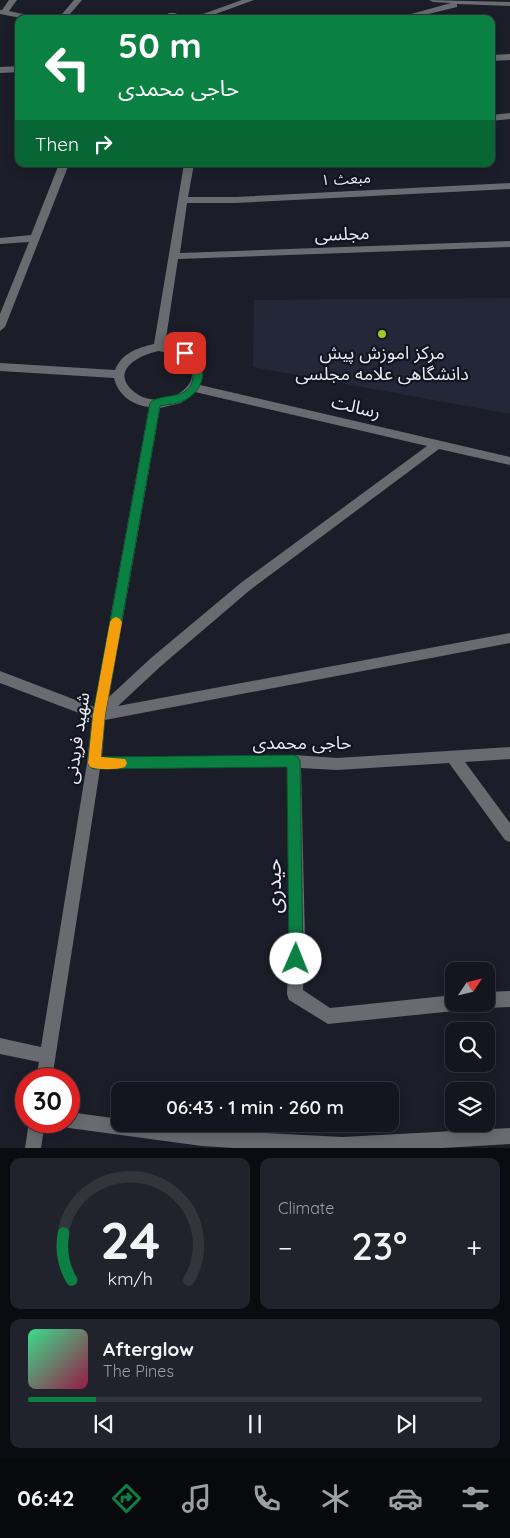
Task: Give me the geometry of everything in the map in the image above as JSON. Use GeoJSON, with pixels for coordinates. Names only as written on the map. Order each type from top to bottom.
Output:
{"type":"FeatureCollection","features":[{"type":"Feature","properties":{"kind":"street"},"geometry":{"type":"LineString","coordinates":[[2,12],[13,0]]}},
{"type":"Feature","properties":{"kind":"street"},"geometry":{"type":"LineString","coordinates":[[66,15],[78,0]]}},
{"type":"Feature","properties":{"kind":"street"},"geometry":{"type":"LineString","coordinates":[[205,15],[250,0]]}},
{"type":"Feature","properties":{"kind":"street"},"geometry":{"type":"LineString","coordinates":[[433,0],[510,4]]}},
{"type":"Feature","properties":{"kind":"street"},"geometry":{"type":"LineString","coordinates":[[414,15],[469,2]]}},
{"type":"Feature","properties":{"kind":"street"},"geometry":{"type":"LineString","coordinates":[[2,12],[19,15]]}},
{"type":"Feature","properties":{"kind":"street"},"geometry":{"type":"LineString","coordinates":[[495,58],[510,57]]}},
{"type":"Feature","properties":{"kind":"street"},"geometry":{"type":"LineString","coordinates":[[0,70],[15,69]]}},
{"type":"Feature","properties":{"kind":"street"},"geometry":{"type":"LineString","coordinates":[[495,118],[510,116]]}},
{"type":"Feature","properties":{"kind":"street"},"geometry":{"type":"LineString","coordinates":[[0,327],[63,167]]}},
{"type":"Feature","properties":{"kind":"street"},"geometry":{"type":"LineString","coordinates":[[159,347],[190,167]]}},
{"type":"Feature","properties":{"kind":"street","name":"مبعث ۱"},"geometry":{"type":"LineString","coordinates":[[184,200],[236,200],[510,186]]}},
{"type":"Feature","properties":{"kind":"street"},"geometry":{"type":"LineString","coordinates":[[0,240],[35,238]]}},
{"type":"Feature","properties":{"kind":"street","name":"مجلسی"},"geometry":{"type":"LineString","coordinates":[[174,256],[510,244]]}},
{"type":"Feature","properties":{"kind":"street"},"geometry":{"type":"LineString","coordinates":[[159,347],[185,353],[194,360],[198,369],[198,379],[194,388],[178,400],[155,403],[143,402],[132,397],[124,390],[119,374],[128,358],[137,352],[159,347]]}},
{"type":"Feature","properties":{"kind":"street"},"geometry":{"type":"LineString","coordinates":[[0,367],[119,374]]}},
{"type":"Feature","properties":{"kind":"street","name":"رسالت"},"geometry":{"type":"LineString","coordinates":[[194,388],[510,461]]}},
{"type":"Feature","properties":{"kind":"street","name":"شهید فریدنی"},"geometry":{"type":"LineString","coordinates":[[46,1068],[94,763],[99,715],[155,403]]}},
{"type":"Feature","properties":{"kind":"street"},"geometry":{"type":"LineString","coordinates":[[99,715],[156,662],[246,586],[438,444]]}},
{"type":"Feature","properties":{"kind":"street"},"geometry":{"type":"LineString","coordinates":[[0,677],[99,715],[510,638]]}},
{"type":"Feature","properties":{"kind":"street","name":"حاجی محمدی"},"geometry":{"type":"LineString","coordinates":[[94,763],[294,761],[338,764],[510,753]]}},
{"type":"Feature","properties":{"kind":"street"},"geometry":{"type":"LineString","coordinates":[[452,756],[510,835]]}},
{"type":"Feature","properties":{"kind":"street","name":"حیدری"},"geometry":{"type":"LineString","coordinates":[[294,761],[297,941],[295,994],[328,1016],[445,1004]]}},
{"type":"Feature","properties":{"kind":"street"},"geometry":{"type":"LineString","coordinates":[[495,999],[510,998]]}},
{"type":"Feature","properties":{"kind":"street"},"geometry":{"type":"LineString","coordinates":[[0,1046],[48,1056]]}},
{"type":"Feature","properties":{"kind":"street"},"geometry":{"type":"LineString","coordinates":[[80,1121],[202,1138],[343,1145],[510,1136]]}},
{"type":"Feature","properties":{"kind":"street"},"geometry":{"type":"LineString","coordinates":[[32,1148],[35,1133]]}},
{"type":"Feature","properties":{"kind":"shaded area","name":"مرکز اموزش پیش دانشگاهی علامه مجلسی"},"geometry":{"type":"Polygon","coordinates":[[[510,298],[510,414],[253,367],[254,300],[510,298]]]}},
{"type":"Feature","properties":{"kind":"slow traffic"},"geometry":{"type":"LineString","coordinates":[[116,622],[99,715],[94,763],[121,763]]}},
{"type":"Feature","properties":{"kind":"place","name":"مرکز اموزش پیش دانشگاهی علامه مجلسی"},"geometry":{"type":"Point","coordinates":[382,334]}},
{"type":"Feature","properties":{"kind":"route"},"geometry":{"type":"LineString","coordinates":[[185,353],[194,360],[198,369],[198,379],[194,388],[178,400],[155,403],[99,715],[94,763],[294,761],[296,959]]}}]}
